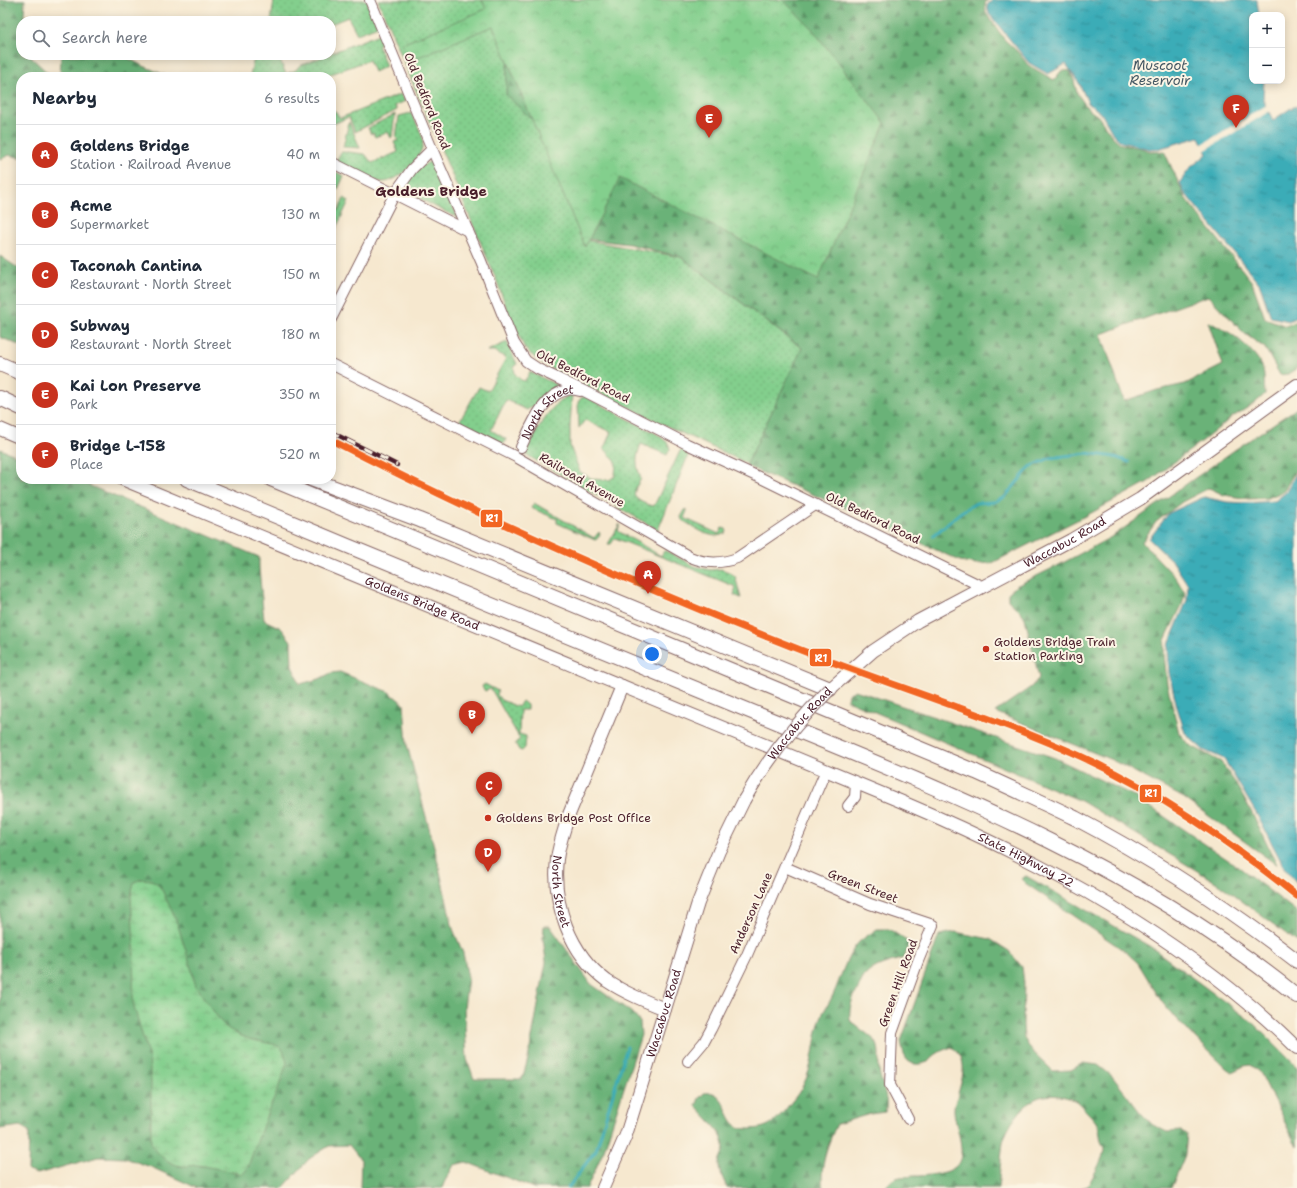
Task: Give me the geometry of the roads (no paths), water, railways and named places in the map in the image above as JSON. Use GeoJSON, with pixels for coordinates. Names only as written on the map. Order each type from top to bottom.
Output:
{"type":"FeatureCollection","features":[{"type":"Feature","properties":{"kind":"highway"},"geometry":{"type":"LineString","coordinates":[[0,364],[16,371]]}},
{"type":"Feature","properties":{"kind":"highway"},"geometry":{"type":"LineString","coordinates":[[0,398],[16,406]]}},
{"type":"Feature","properties":{"kind":"highway"},"geometry":{"type":"LineString","coordinates":[[199,484],[871,761],[1013,824],[1061,847],[1156,899],[1204,928],[1297,996]]}},
{"type":"Feature","properties":{"kind":"highway"},"geometry":{"type":"LineString","coordinates":[[283,484],[940,757],[1026,795],[1075,819],[1172,873],[1219,904],[1297,960]]}},
{"type":"Feature","properties":{"kind":"highway"},"geometry":{"type":"LineString","coordinates":[[324,484],[420,520],[830,689]]}},
{"type":"Feature","properties":{"kind":"main road","name":"Waccabuc Road"},"geometry":{"type":"LineString","coordinates":[[603,1188],[626,1135],[691,924],[708,876],[744,800],[772,756],[790,732],[830,689],[868,656],[896,635],[923,618],[981,586],[1071,540],[1140,499],[1297,385]]}},
{"type":"Feature","properties":{"kind":"main road"},"geometry":{"type":"LineString","coordinates":[[0,429],[16,436]]}},
{"type":"Feature","properties":{"kind":"main road","name":"Goldens Bridge Road"},"geometry":{"type":"LineString","coordinates":[[134,484],[722,728]]}},
{"type":"Feature","properties":{"kind":"main road","name":"North Street"},"geometry":{"type":"LineString","coordinates":[[622,686],[568,817],[561,839],[557,865],[558,897],[563,917],[572,937],[581,954],[593,968],[607,980],[623,990],[665,1009]]}},
{"type":"Feature","properties":{"kind":"main road","name":"State Highway 22"},"geometry":{"type":"LineString","coordinates":[[722,728],[941,819],[1012,852],[1064,879],[1167,941],[1202,965],[1253,1007],[1297,1048]]}},
{"type":"Feature","properties":{"kind":"street","name":"Old Bedford Road"},"geometry":{"type":"LineString","coordinates":[[370,0],[514,343],[526,361],[538,370],[584,391],[687,444],[763,478],[981,586]]}},
{"type":"Feature","properties":{"kind":"street"},"geometry":{"type":"LineString","coordinates":[[336,309],[395,193],[412,169],[432,149]]}},
{"type":"Feature","properties":{"kind":"street"},"geometry":{"type":"LineString","coordinates":[[336,164],[468,231]]}},
{"type":"Feature","properties":{"kind":"street","name":"Railroad Avenue"},"geometry":{"type":"LineString","coordinates":[[336,367],[516,457],[690,557],[700,561],[720,563],[737,558],[815,505]]}},
{"type":"Feature","properties":{"kind":"street","name":"North Street"},"geometry":{"type":"LineString","coordinates":[[521,447],[533,422],[545,404],[556,395],[568,390],[584,391]]}},
{"type":"Feature","properties":{"kind":"street","name":"Anderson Lane"},"geometry":{"type":"LineString","coordinates":[[688,1061],[704,1042],[750,949],[826,770]]}},
{"type":"Feature","properties":{"kind":"street"},"geometry":{"type":"LineString","coordinates":[[848,806],[856,797],[856,783]]}},
{"type":"Feature","properties":{"kind":"street","name":"Green Street"},"geometry":{"type":"LineString","coordinates":[[785,867],[870,904],[933,925]]}},
{"type":"Feature","properties":{"kind":"street","name":"Green Hill Road"},"geometry":{"type":"LineString","coordinates":[[908,1119],[890,1085],[892,1033],[918,961],[933,925]]}},
{"type":"Feature","properties":{"kind":"water","name":"Muscoot Reservoir"},"geometry":{"type":"Polygon","coordinates":[[[992,0],[1257,0],[1259,12],[1249,12],[1249,84],[1264,84],[1263,100],[1273,120],[1291,108],[1297,106],[1297,317],[1289,321],[1271,317],[1259,283],[1183,191],[1180,182],[1191,167],[1207,154],[1199,137],[1154,150],[1121,142],[1113,134],[1101,113],[1088,103],[1079,83],[1066,64],[1048,74],[1029,63],[989,14],[987,5],[992,0]]]}},
{"type":"Feature","properties":{"kind":"water"},"geometry":{"type":"Polygon","coordinates":[[[1297,472],[1297,883],[1285,869],[1256,813],[1224,759],[1203,750],[1185,733],[1169,673],[1168,646],[1187,600],[1188,585],[1173,562],[1149,539],[1169,513],[1204,497],[1227,502],[1247,503],[1275,501],[1286,492],[1297,472]]]}},
{"type":"Feature","properties":{"kind":"waterway"},"geometry":{"type":"LineString","coordinates":[[933,536],[961,512],[976,503],[994,502],[1005,497],[1030,467],[1050,458],[1087,453],[1115,457],[1129,462]]}},
{"type":"Feature","properties":{"kind":"waterway"},"geometry":{"type":"LineString","coordinates":[[568,1188],[596,1150],[627,1047]]}},
{"type":"Feature","properties":{"kind":"railway"},"geometry":{"type":"LineString","coordinates":[[336,434],[397,465]]}},
{"type":"Feature","properties":{"kind":"place","name":"Bridge L-158"},"geometry":{"type":"Point","coordinates":[1236,128]}},
{"type":"Feature","properties":{"kind":"place","name":"Kai Lon Preserve"},"geometry":{"type":"Point","coordinates":[709,138]}},
{"type":"Feature","properties":{"kind":"place","name":"Goldens Bridge"},"geometry":{"type":"Point","coordinates":[648,594]}},
{"type":"Feature","properties":{"kind":"place","name":"Goldens Bridge Train Station Parking"},"geometry":{"type":"Point","coordinates":[986,649]}},
{"type":"Feature","properties":{"kind":"place","name":"Acme"},"geometry":{"type":"Point","coordinates":[472,734]}},
{"type":"Feature","properties":{"kind":"place","name":"Taconah Cantina"},"geometry":{"type":"Point","coordinates":[489,805]}},
{"type":"Feature","properties":{"kind":"place","name":"Goldens Bridge Post Office"},"geometry":{"type":"Point","coordinates":[488,818]}},
{"type":"Feature","properties":{"kind":"place","name":"Subway"},"geometry":{"type":"Point","coordinates":[488,872]}},
{"type":"Feature","properties":{"kind":"district","name":"Goldens Bridge"},"geometry":{"type":"Point","coordinates":[431,191]}}]}
